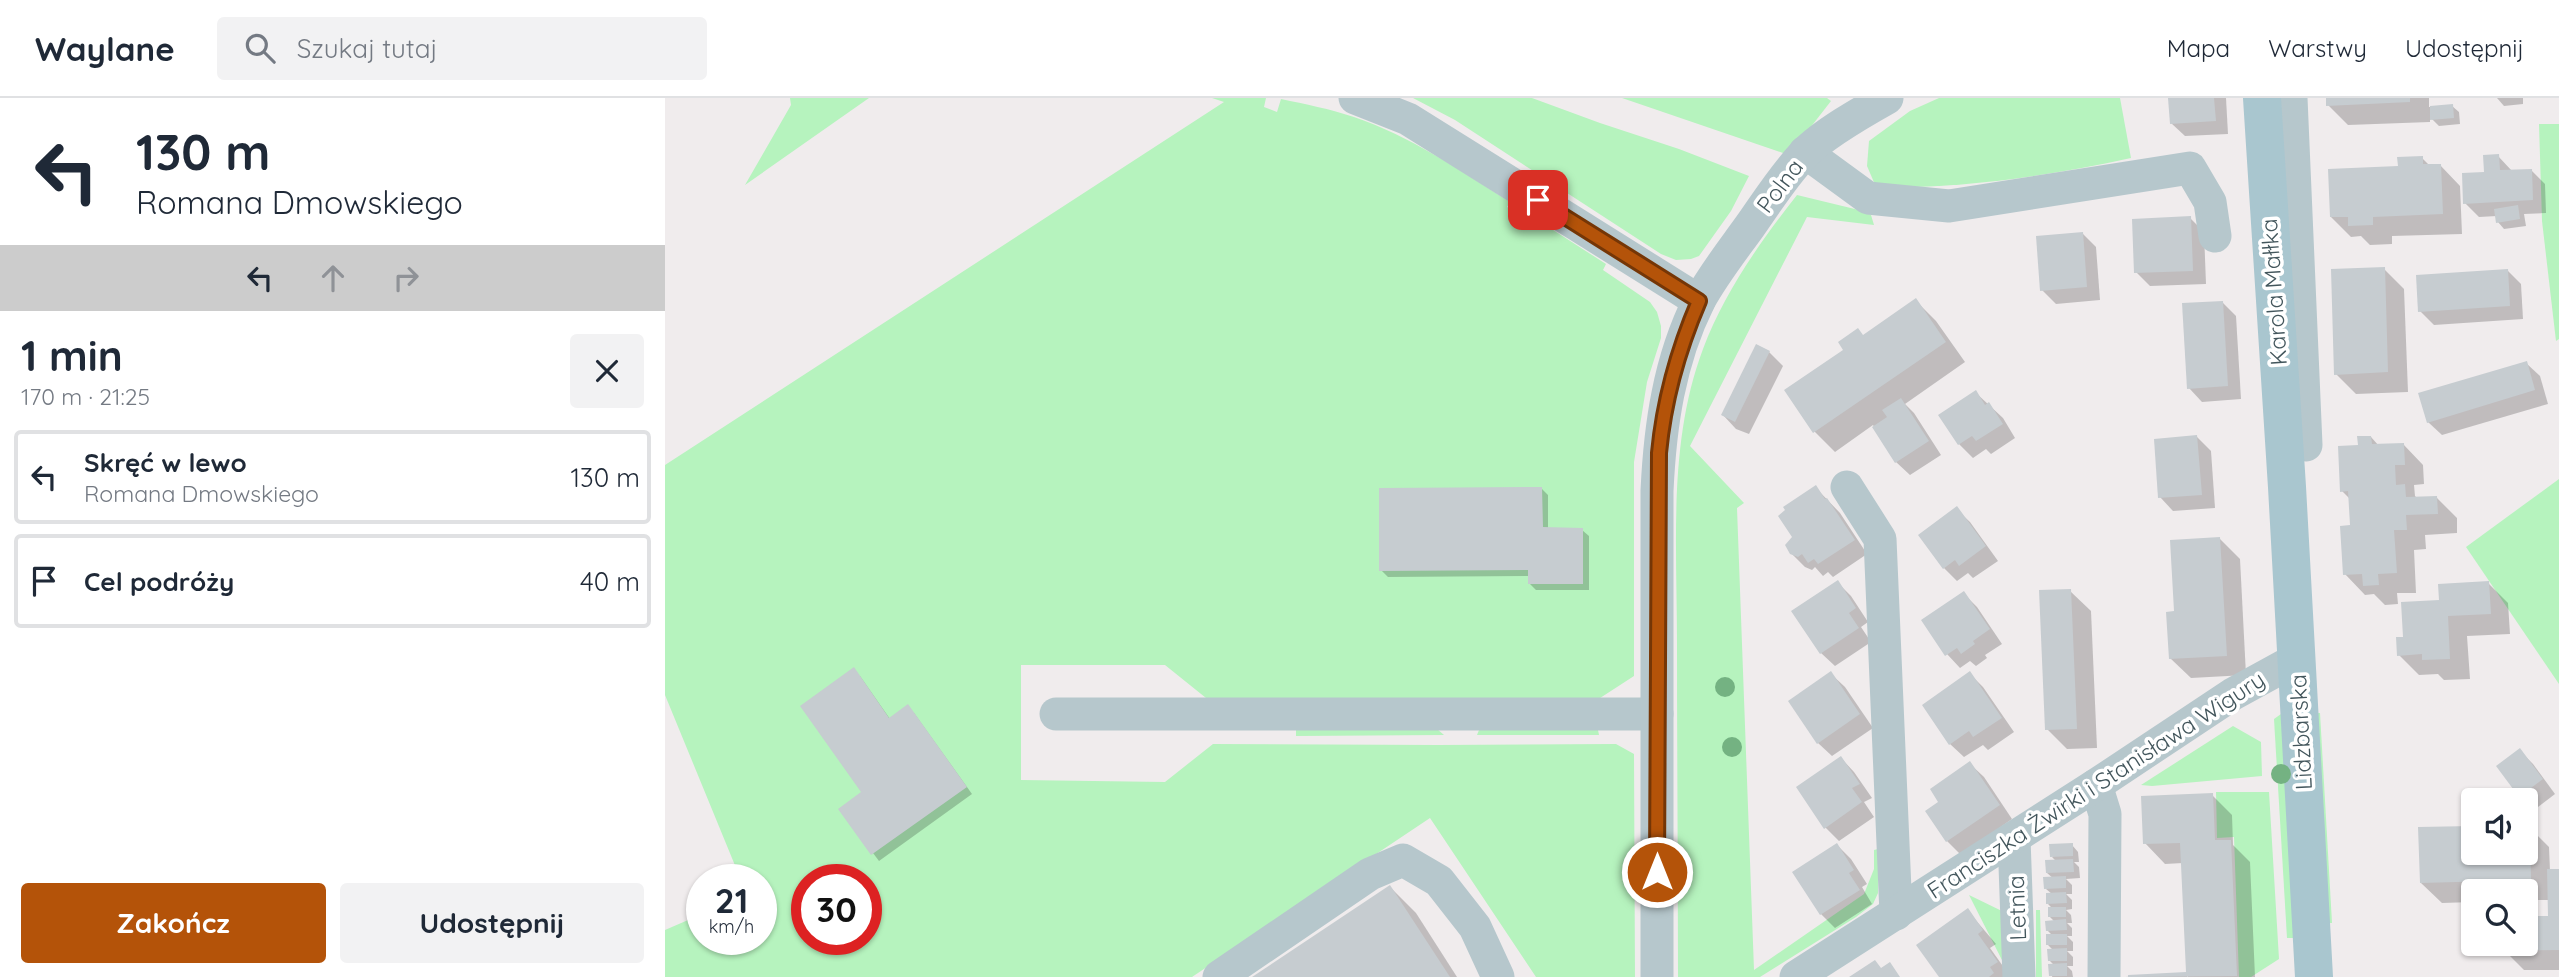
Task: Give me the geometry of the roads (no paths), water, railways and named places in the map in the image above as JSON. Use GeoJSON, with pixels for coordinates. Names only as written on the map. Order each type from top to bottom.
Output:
{"type":"FeatureCollection","features":[{"type":"Feature","properties":{"kind":"main road","name":"Karola Małłka"},"geometry":{"type":"LineString","coordinates":[[2262,98],[2287,487]]}},
{"type":"Feature","properties":{"kind":"main road","name":"Lidzbarska"},"geometry":{"type":"LineString","coordinates":[[2287,487],[2314,977]]}},
{"type":"Feature","properties":{"kind":"street"},"geometry":{"type":"LineString","coordinates":[[1355,98],[1408,119],[1699,301]]}},
{"type":"Feature","properties":{"kind":"street","name":"Polna"},"geometry":{"type":"LineString","coordinates":[[1657,977],[1657,491],[1662,421],[1674,365],[1699,301],[1714,276],[1805,152],[1863,111],[1887,98]]}},
{"type":"Feature","properties":{"kind":"street"},"geometry":{"type":"LineString","coordinates":[[2291,98],[2306,444]]}},
{"type":"Feature","properties":{"kind":"street"},"geometry":{"type":"LineString","coordinates":[[1805,152],[1868,198],[1949,206],[2190,168],[2210,202],[2215,236]]}},
{"type":"Feature","properties":{"kind":"street","name":"Franciszka Żwirki i Stanisława Wigury"},"geometry":{"type":"LineString","coordinates":[[1847,487],[1881,539],[1896,914]]}},
{"type":"Feature","properties":{"kind":"street","name":"Franciszka Żwirki i Stanisława Wigury"},"geometry":{"type":"LineString","coordinates":[[1796,977],[2233,694],[2297,659]]}},
{"type":"Feature","properties":{"kind":"street"},"geometry":{"type":"LineString","coordinates":[[1056,714],[1657,713]]}},
{"type":"Feature","properties":{"kind":"street"},"geometry":{"type":"LineString","coordinates":[[2096,785],[2105,814],[2104,977]]}},
{"type":"Feature","properties":{"kind":"street","name":"Letnia"},"geometry":{"type":"LineString","coordinates":[[2014,838],[2019,977]]}},
{"type":"Feature","properties":{"kind":"street"},"geometry":{"type":"LineString","coordinates":[[1219,977],[1370,874],[1403,860],[1439,881],[1475,927],[1498,977]]}}]}
